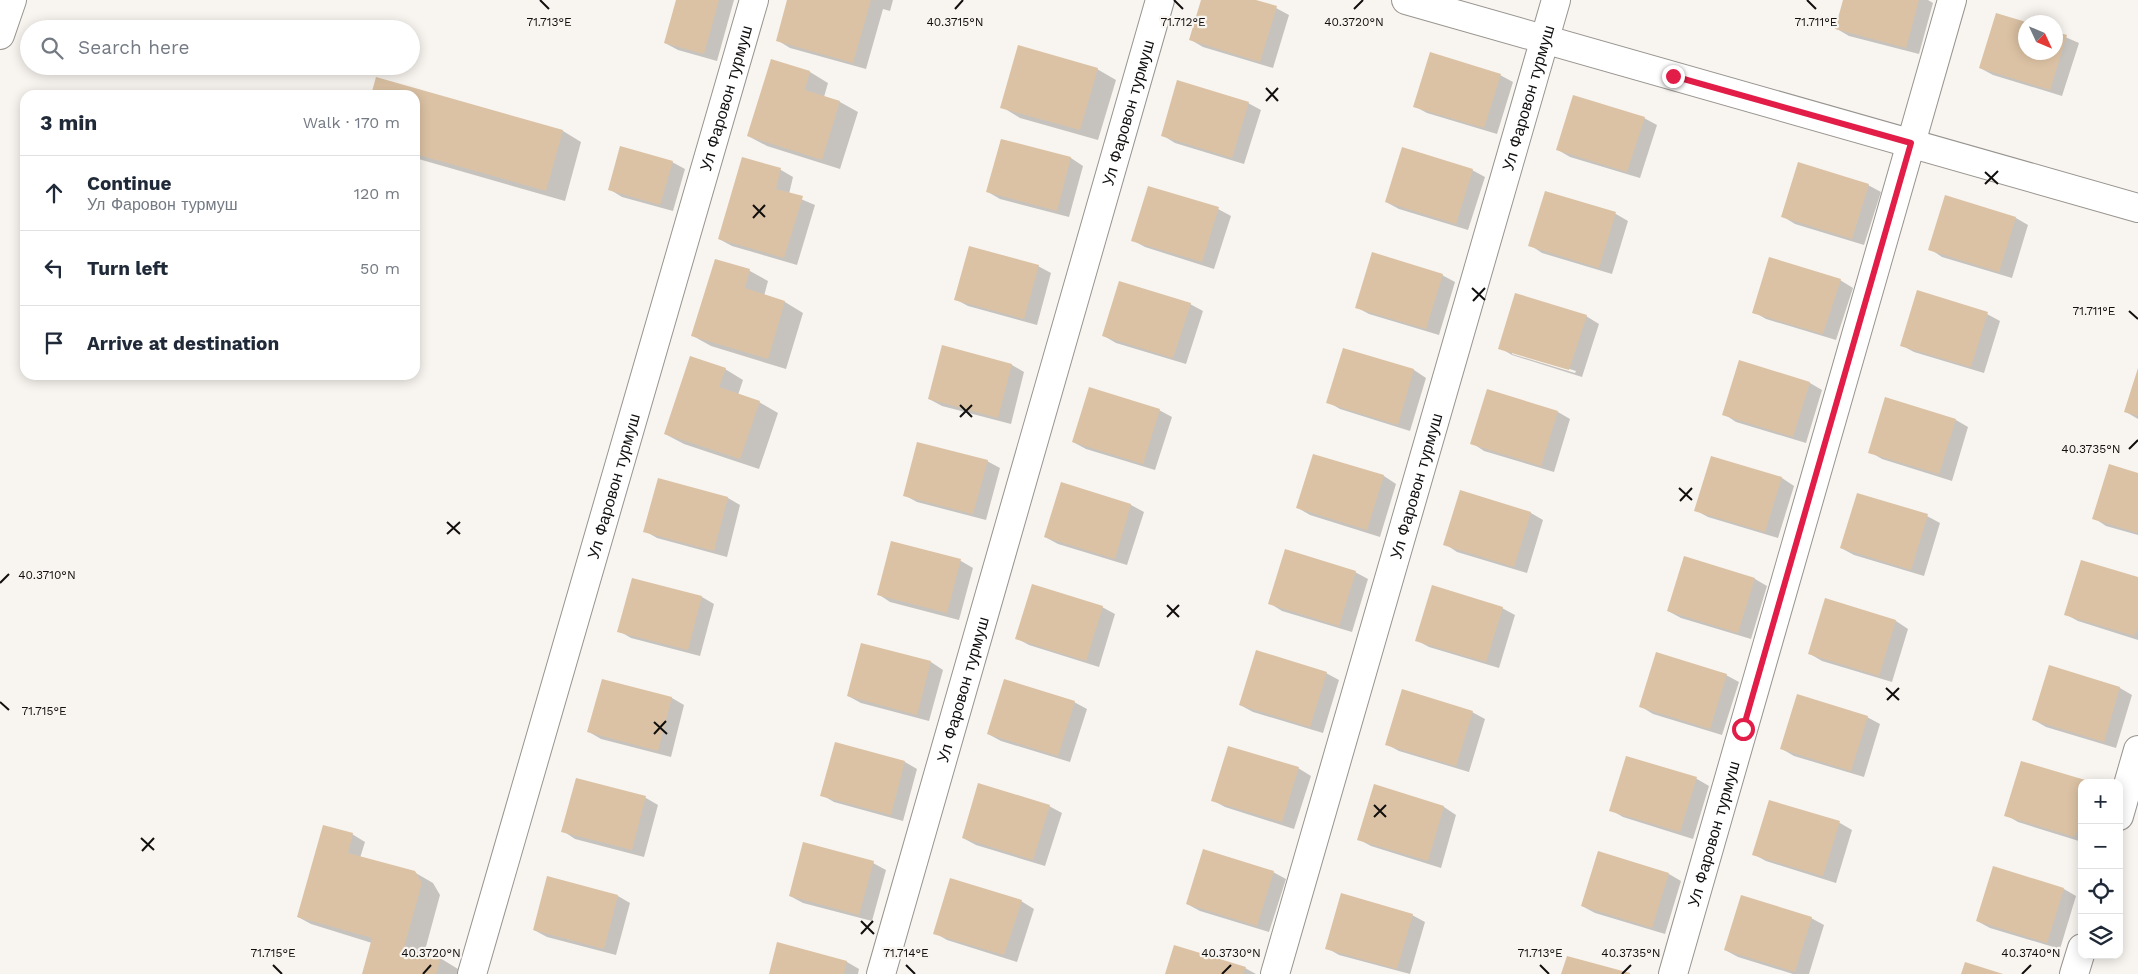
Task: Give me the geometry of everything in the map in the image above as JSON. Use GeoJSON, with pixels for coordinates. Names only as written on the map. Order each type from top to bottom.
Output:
{"type":"FeatureCollection","features":[{"type":"Feature","properties":{"kind":"street"},"geometry":{"type":"LineString","coordinates":[[0,35],[12,0]]}},
{"type":"Feature","properties":{"kind":"street","name":"Ул Фаровон турмуш"},"geometry":{"type":"LineString","coordinates":[[472,974],[754,0]]}},
{"type":"Feature","properties":{"kind":"street","name":"Ул Фаровон турмуш"},"geometry":{"type":"LineString","coordinates":[[881,974],[1160,0]]}},
{"type":"Feature","properties":{"kind":"street"},"geometry":{"type":"LineString","coordinates":[[1406,0],[2138,208]]}},
{"type":"Feature","properties":{"kind":"street","name":"Ул Фаровон турмуш"},"geometry":{"type":"LineString","coordinates":[[1275,974],[1556,0]]}},
{"type":"Feature","properties":{"kind":"street","name":"Ул Фаровон турмуш"},"geometry":{"type":"LineString","coordinates":[[1673,974],[1952,0]]}},
{"type":"Feature","properties":{"kind":"street"},"geometry":{"type":"LineString","coordinates":[[2123,802],[2138,750]]}},
{"type":"Feature","properties":{"kind":"street"},"geometry":{"type":"LineString","coordinates":[[2074,974],[2079,959]]}},
{"type":"Feature","properties":{"kind":"building"},"geometry":{"type":"Polygon","coordinates":[[[676,0],[719,0],[704,54],[664,43],[676,0]]]}},
{"type":"Feature","properties":{"kind":"building"},"geometry":{"type":"Polygon","coordinates":[[[787,0],[871,0],[853,63],[776,41],[787,0]]]}},
{"type":"Feature","properties":{"kind":"building"},"geometry":{"type":"Polygon","coordinates":[[[1201,0],[1256,0],[1277,6],[1260,62],[1189,40],[1201,0]]]}},
{"type":"Feature","properties":{"kind":"building"},"geometry":{"type":"Polygon","coordinates":[[[1843,0],[1919,0],[1906,48],[1835,29],[1843,0]]]}},
{"type":"Feature","properties":{"kind":"building"},"geometry":{"type":"Polygon","coordinates":[[[1996,13],[2018,20],[2018,60],[2059,60],[2050,90],[1979,68],[1996,13]]]}},
{"type":"Feature","properties":{"kind":"building"},"geometry":{"type":"Polygon","coordinates":[[[2063,34],[2067,35],[2063,48],[2063,34]]]}},
{"type":"Feature","properties":{"kind":"building"},"geometry":{"type":"Polygon","coordinates":[[[1018,45],[1098,68],[1080,130],[1000,108],[1018,45]]]}},
{"type":"Feature","properties":{"kind":"building"},"geometry":{"type":"Polygon","coordinates":[[[1430,52],[1501,74],[1484,128],[1413,107],[1430,52]]]}},
{"type":"Feature","properties":{"kind":"building"},"geometry":{"type":"Polygon","coordinates":[[[771,59],[810,71],[805,90],[840,101],[822,160],[747,136],[771,59]]]}},
{"type":"Feature","properties":{"kind":"building"},"geometry":{"type":"Polygon","coordinates":[[[376,77],[563,130],[546,191],[420,155],[420,90],[372,90],[376,77]]]}},
{"type":"Feature","properties":{"kind":"building"},"geometry":{"type":"Polygon","coordinates":[[[1177,80],[1249,102],[1232,158],[1161,136],[1177,80]]]}},
{"type":"Feature","properties":{"kind":"building"},"geometry":{"type":"Polygon","coordinates":[[[1573,95],[1645,117],[1627,172],[1556,150],[1573,95]]]}},
{"type":"Feature","properties":{"kind":"building"},"geometry":{"type":"Polygon","coordinates":[[[1001,139],[1071,157],[1057,211],[986,192],[1001,139]]]}},
{"type":"Feature","properties":{"kind":"building"},"geometry":{"type":"Polygon","coordinates":[[[620,146],[673,161],[660,205],[608,190],[620,146]]]}},
{"type":"Feature","properties":{"kind":"building"},"geometry":{"type":"Polygon","coordinates":[[[1402,147],[1473,169],[1456,224],[1385,202],[1402,147]]]}},
{"type":"Feature","properties":{"kind":"building"},"geometry":{"type":"Polygon","coordinates":[[[742,157],[781,168],[776,189],[803,196],[784,258],[718,239],[742,157]]]}},
{"type":"Feature","properties":{"kind":"building"},"geometry":{"type":"Polygon","coordinates":[[[1798,162],[1869,184],[1852,239],[1781,217],[1798,162]]]}},
{"type":"Feature","properties":{"kind":"building"},"geometry":{"type":"Polygon","coordinates":[[[1148,186],[1219,207],[1202,262],[1131,241],[1148,186]]]}},
{"type":"Feature","properties":{"kind":"building"},"geometry":{"type":"Polygon","coordinates":[[[1545,191],[1616,212],[1599,268],[1528,246],[1545,191]]]}},
{"type":"Feature","properties":{"kind":"building"},"geometry":{"type":"Polygon","coordinates":[[[1945,195],[2016,217],[1999,272],[1928,250],[1945,195]]]}},
{"type":"Feature","properties":{"kind":"building"},"geometry":{"type":"Polygon","coordinates":[[[969,246],[1039,265],[1024,319],[954,300],[969,246]]]}},
{"type":"Feature","properties":{"kind":"building"},"geometry":{"type":"Polygon","coordinates":[[[1372,252],[1443,274],[1426,329],[1355,308],[1372,252]]]}},
{"type":"Feature","properties":{"kind":"building"},"geometry":{"type":"Polygon","coordinates":[[[1769,257],[1841,279],[1823,334],[1752,313],[1769,257]]]}},
{"type":"Feature","properties":{"kind":"building"},"geometry":{"type":"Polygon","coordinates":[[[715,259],[750,269],[745,288],[785,301],[768,359],[691,336],[715,259]]]}},
{"type":"Feature","properties":{"kind":"building"},"geometry":{"type":"Polygon","coordinates":[[[1119,281],[1191,303],[1173,358],[1102,336],[1119,281]]]}},
{"type":"Feature","properties":{"kind":"building"},"geometry":{"type":"Polygon","coordinates":[[[1917,290],[1988,312],[1971,367],[1900,346],[1917,290]]]}},
{"type":"Feature","properties":{"kind":"building"},"geometry":{"type":"Polygon","coordinates":[[[1515,293],[1587,315],[1569,370],[1498,349],[1515,293]]]}},
{"type":"Feature","properties":{"kind":"building"},"geometry":{"type":"Polygon","coordinates":[[[942,345],[1012,364],[998,418],[928,399],[942,345]]]}},
{"type":"Feature","properties":{"kind":"building"},"geometry":{"type":"Polygon","coordinates":[[[1343,348],[1414,369],[1398,425],[1326,403],[1343,348]]]}},
{"type":"Feature","properties":{"kind":"building"},"geometry":{"type":"Polygon","coordinates":[[[690,356],[726,368],[719,387],[760,401],[740,459],[664,434],[690,356]]]}},
{"type":"Feature","properties":{"kind":"building"},"geometry":{"type":"Polygon","coordinates":[[[1739,360],[1810,382],[1793,437],[1722,415],[1739,360]]]}},
{"type":"Feature","properties":{"kind":"building"},"geometry":{"type":"Polygon","coordinates":[[[2138,368],[2138,416],[2124,412],[2138,368]]]}},
{"type":"Feature","properties":{"kind":"building"},"geometry":{"type":"Polygon","coordinates":[[[1089,387],[1160,409],[1143,464],[1072,442],[1089,387]]]}},
{"type":"Feature","properties":{"kind":"building"},"geometry":{"type":"Polygon","coordinates":[[[1487,389],[1558,411],[1541,466],[1470,444],[1487,389]]]}},
{"type":"Feature","properties":{"kind":"building"},"geometry":{"type":"Polygon","coordinates":[[[1885,397],[1956,419],[1939,474],[1868,453],[1885,397]]]}},
{"type":"Feature","properties":{"kind":"building"},"geometry":{"type":"Polygon","coordinates":[[[917,442],[988,460],[973,514],[903,496],[917,442]]]}},
{"type":"Feature","properties":{"kind":"building"},"geometry":{"type":"Polygon","coordinates":[[[1313,454],[1384,475],[1367,530],[1296,508],[1313,454]]]}},
{"type":"Feature","properties":{"kind":"building"},"geometry":{"type":"Polygon","coordinates":[[[1711,456],[1782,477],[1765,532],[1694,511],[1711,456]]]}},
{"type":"Feature","properties":{"kind":"building"},"geometry":{"type":"Polygon","coordinates":[[[2109,464],[2138,473],[2138,533],[2092,519],[2109,464]]]}},
{"type":"Feature","properties":{"kind":"building"},"geometry":{"type":"Polygon","coordinates":[[[658,478],[728,497],[714,551],[643,532],[658,478]]]}},
{"type":"Feature","properties":{"kind":"building"},"geometry":{"type":"Polygon","coordinates":[[[1061,482],[1131,504],[1115,559],[1044,537],[1061,482]]]}},
{"type":"Feature","properties":{"kind":"building"},"geometry":{"type":"Polygon","coordinates":[[[1460,490],[1531,512],[1514,567],[1443,545],[1460,490]]]}},
{"type":"Feature","properties":{"kind":"building"},"geometry":{"type":"Polygon","coordinates":[[[1857,493],[1928,514],[1911,570],[1840,548],[1857,493]]]}},
{"type":"Feature","properties":{"kind":"building"},"geometry":{"type":"Polygon","coordinates":[[[891,541],[961,559],[947,613],[877,595],[891,541]]]}},
{"type":"Feature","properties":{"kind":"building"},"geometry":{"type":"Polygon","coordinates":[[[1285,549],[1356,571],[1339,626],[1268,604],[1285,549]]]}},
{"type":"Feature","properties":{"kind":"building"},"geometry":{"type":"Polygon","coordinates":[[[1684,556],[1755,578],[1738,633],[1667,611],[1684,556]]]}},
{"type":"Feature","properties":{"kind":"building"},"geometry":{"type":"Polygon","coordinates":[[[2081,560],[2138,577],[2138,626],[2135,636],[2064,615],[2081,560]]]}},
{"type":"Feature","properties":{"kind":"building"},"geometry":{"type":"Polygon","coordinates":[[[632,578],[702,596],[688,650],[617,632],[632,578]]]}},
{"type":"Feature","properties":{"kind":"building"},"geometry":{"type":"Polygon","coordinates":[[[1032,584],[1103,606],[1086,661],[1015,639],[1032,584]]]}},
{"type":"Feature","properties":{"kind":"building"},"geometry":{"type":"Polygon","coordinates":[[[1432,585],[1503,607],[1486,662],[1415,641],[1432,585]]]}},
{"type":"Feature","properties":{"kind":"building"},"geometry":{"type":"Polygon","coordinates":[[[1825,598],[1896,620],[1879,676],[1808,654],[1825,598]]]}},
{"type":"Feature","properties":{"kind":"building"},"geometry":{"type":"Polygon","coordinates":[[[861,643],[931,661],[917,715],[847,696],[861,643]]]}},
{"type":"Feature","properties":{"kind":"building"},"geometry":{"type":"Polygon","coordinates":[[[1256,650],[1327,672],[1310,727],[1239,705],[1256,650]]]}},
{"type":"Feature","properties":{"kind":"building"},"geometry":{"type":"Polygon","coordinates":[[[1656,652],[1727,674],[1710,729],[1639,707],[1656,652]]]}},
{"type":"Feature","properties":{"kind":"building"},"geometry":{"type":"Polygon","coordinates":[[[2049,665],[2120,687],[2104,742],[2032,720],[2049,665]]]}},
{"type":"Feature","properties":{"kind":"building"},"geometry":{"type":"Polygon","coordinates":[[[602,679],[672,697],[658,751],[587,732],[602,679]]]}},
{"type":"Feature","properties":{"kind":"building"},"geometry":{"type":"Polygon","coordinates":[[[1004,679],[1075,701],[1058,756],[987,734],[1004,679]]]}},
{"type":"Feature","properties":{"kind":"building"},"geometry":{"type":"Polygon","coordinates":[[[1402,689],[1473,711],[1456,766],[1385,745],[1402,689]]]}},
{"type":"Feature","properties":{"kind":"building"},"geometry":{"type":"Polygon","coordinates":[[[1797,694],[1868,716],[1851,771],[1780,749],[1797,694]]]}},
{"type":"Feature","properties":{"kind":"building"},"geometry":{"type":"Polygon","coordinates":[[[835,742],[905,761],[891,815],[820,796],[835,742]]]}},
{"type":"Feature","properties":{"kind":"building"},"geometry":{"type":"Polygon","coordinates":[[[1228,746],[1299,767],[1282,822],[1211,801],[1228,746]]]}},
{"type":"Feature","properties":{"kind":"building"},"geometry":{"type":"Polygon","coordinates":[[[1626,756],[1697,777],[1680,832],[1609,811],[1626,756]]]}},
{"type":"Feature","properties":{"kind":"building"},"geometry":{"type":"Polygon","coordinates":[[[2021,761],[2082,779],[2078,779],[2078,828],[2075,837],[2004,816],[2021,761]]]}},
{"type":"Feature","properties":{"kind":"building"},"geometry":{"type":"Polygon","coordinates":[[[576,778],[646,796],[632,850],[561,832],[576,778]]]}},
{"type":"Feature","properties":{"kind":"building"},"geometry":{"type":"Polygon","coordinates":[[[978,783],[1050,805],[1033,860],[962,838],[978,783]]]}},
{"type":"Feature","properties":{"kind":"building"},"geometry":{"type":"Polygon","coordinates":[[[1374,784],[1444,806],[1428,861],[1357,840],[1374,784]]]}},
{"type":"Feature","properties":{"kind":"building"},"geometry":{"type":"Polygon","coordinates":[[[1769,800],[1840,821],[1823,876],[1752,855],[1769,800]]]}},
{"type":"Feature","properties":{"kind":"building"},"geometry":{"type":"Polygon","coordinates":[[[323,825],[353,833],[348,853],[415,871],[422,883],[404,947],[441,957],[436,974],[362,974],[372,938],[297,917],[323,825]]]}},
{"type":"Feature","properties":{"kind":"building"},"geometry":{"type":"Polygon","coordinates":[[[803,842],[874,861],[859,915],[789,896],[803,842]]]}},
{"type":"Feature","properties":{"kind":"building"},"geometry":{"type":"Polygon","coordinates":[[[1203,849],[1274,871],[1257,926],[1186,904],[1203,849]]]}},
{"type":"Feature","properties":{"kind":"building"},"geometry":{"type":"Polygon","coordinates":[[[1598,851],[1669,873],[1652,928],[1581,906],[1598,851]]]}},
{"type":"Feature","properties":{"kind":"building"},"geometry":{"type":"Polygon","coordinates":[[[1993,866],[2064,888],[2047,943],[1976,921],[1993,866]]]}},
{"type":"Feature","properties":{"kind":"building"},"geometry":{"type":"Polygon","coordinates":[[[547,876],[618,895],[604,949],[533,930],[547,876]]]}},
{"type":"Feature","properties":{"kind":"building"},"geometry":{"type":"Polygon","coordinates":[[[950,878],[1022,900],[1004,955],[933,934],[950,878]]]}},
{"type":"Feature","properties":{"kind":"building"},"geometry":{"type":"Polygon","coordinates":[[[1341,893],[1413,914],[1397,969],[1325,949],[1341,893]]]}},
{"type":"Feature","properties":{"kind":"building"},"geometry":{"type":"Polygon","coordinates":[[[1741,895],[1812,917],[1795,972],[1724,950],[1741,895]]]}},
{"type":"Feature","properties":{"kind":"building"},"geometry":{"type":"Polygon","coordinates":[[[777,942],[847,961],[844,974],[769,974],[777,942]]]}},
{"type":"Feature","properties":{"kind":"building"},"geometry":{"type":"Polygon","coordinates":[[[1174,945],[1246,967],[1243,974],[1165,974],[1174,945]]]}},
{"type":"Feature","properties":{"kind":"building"},"geometry":{"type":"Polygon","coordinates":[[[1567,956],[1630,973],[1630,974],[1561,974],[1567,956]]]}},
{"type":"Feature","properties":{"kind":"building"},"geometry":{"type":"Polygon","coordinates":[[[1965,962],[2003,974],[1961,974],[1965,962]]]}},
{"type":"Feature","properties":{"kind":"route"},"geometry":{"type":"LineString","coordinates":[[1673,76],[1911,143],[1743,729]]}}]}
